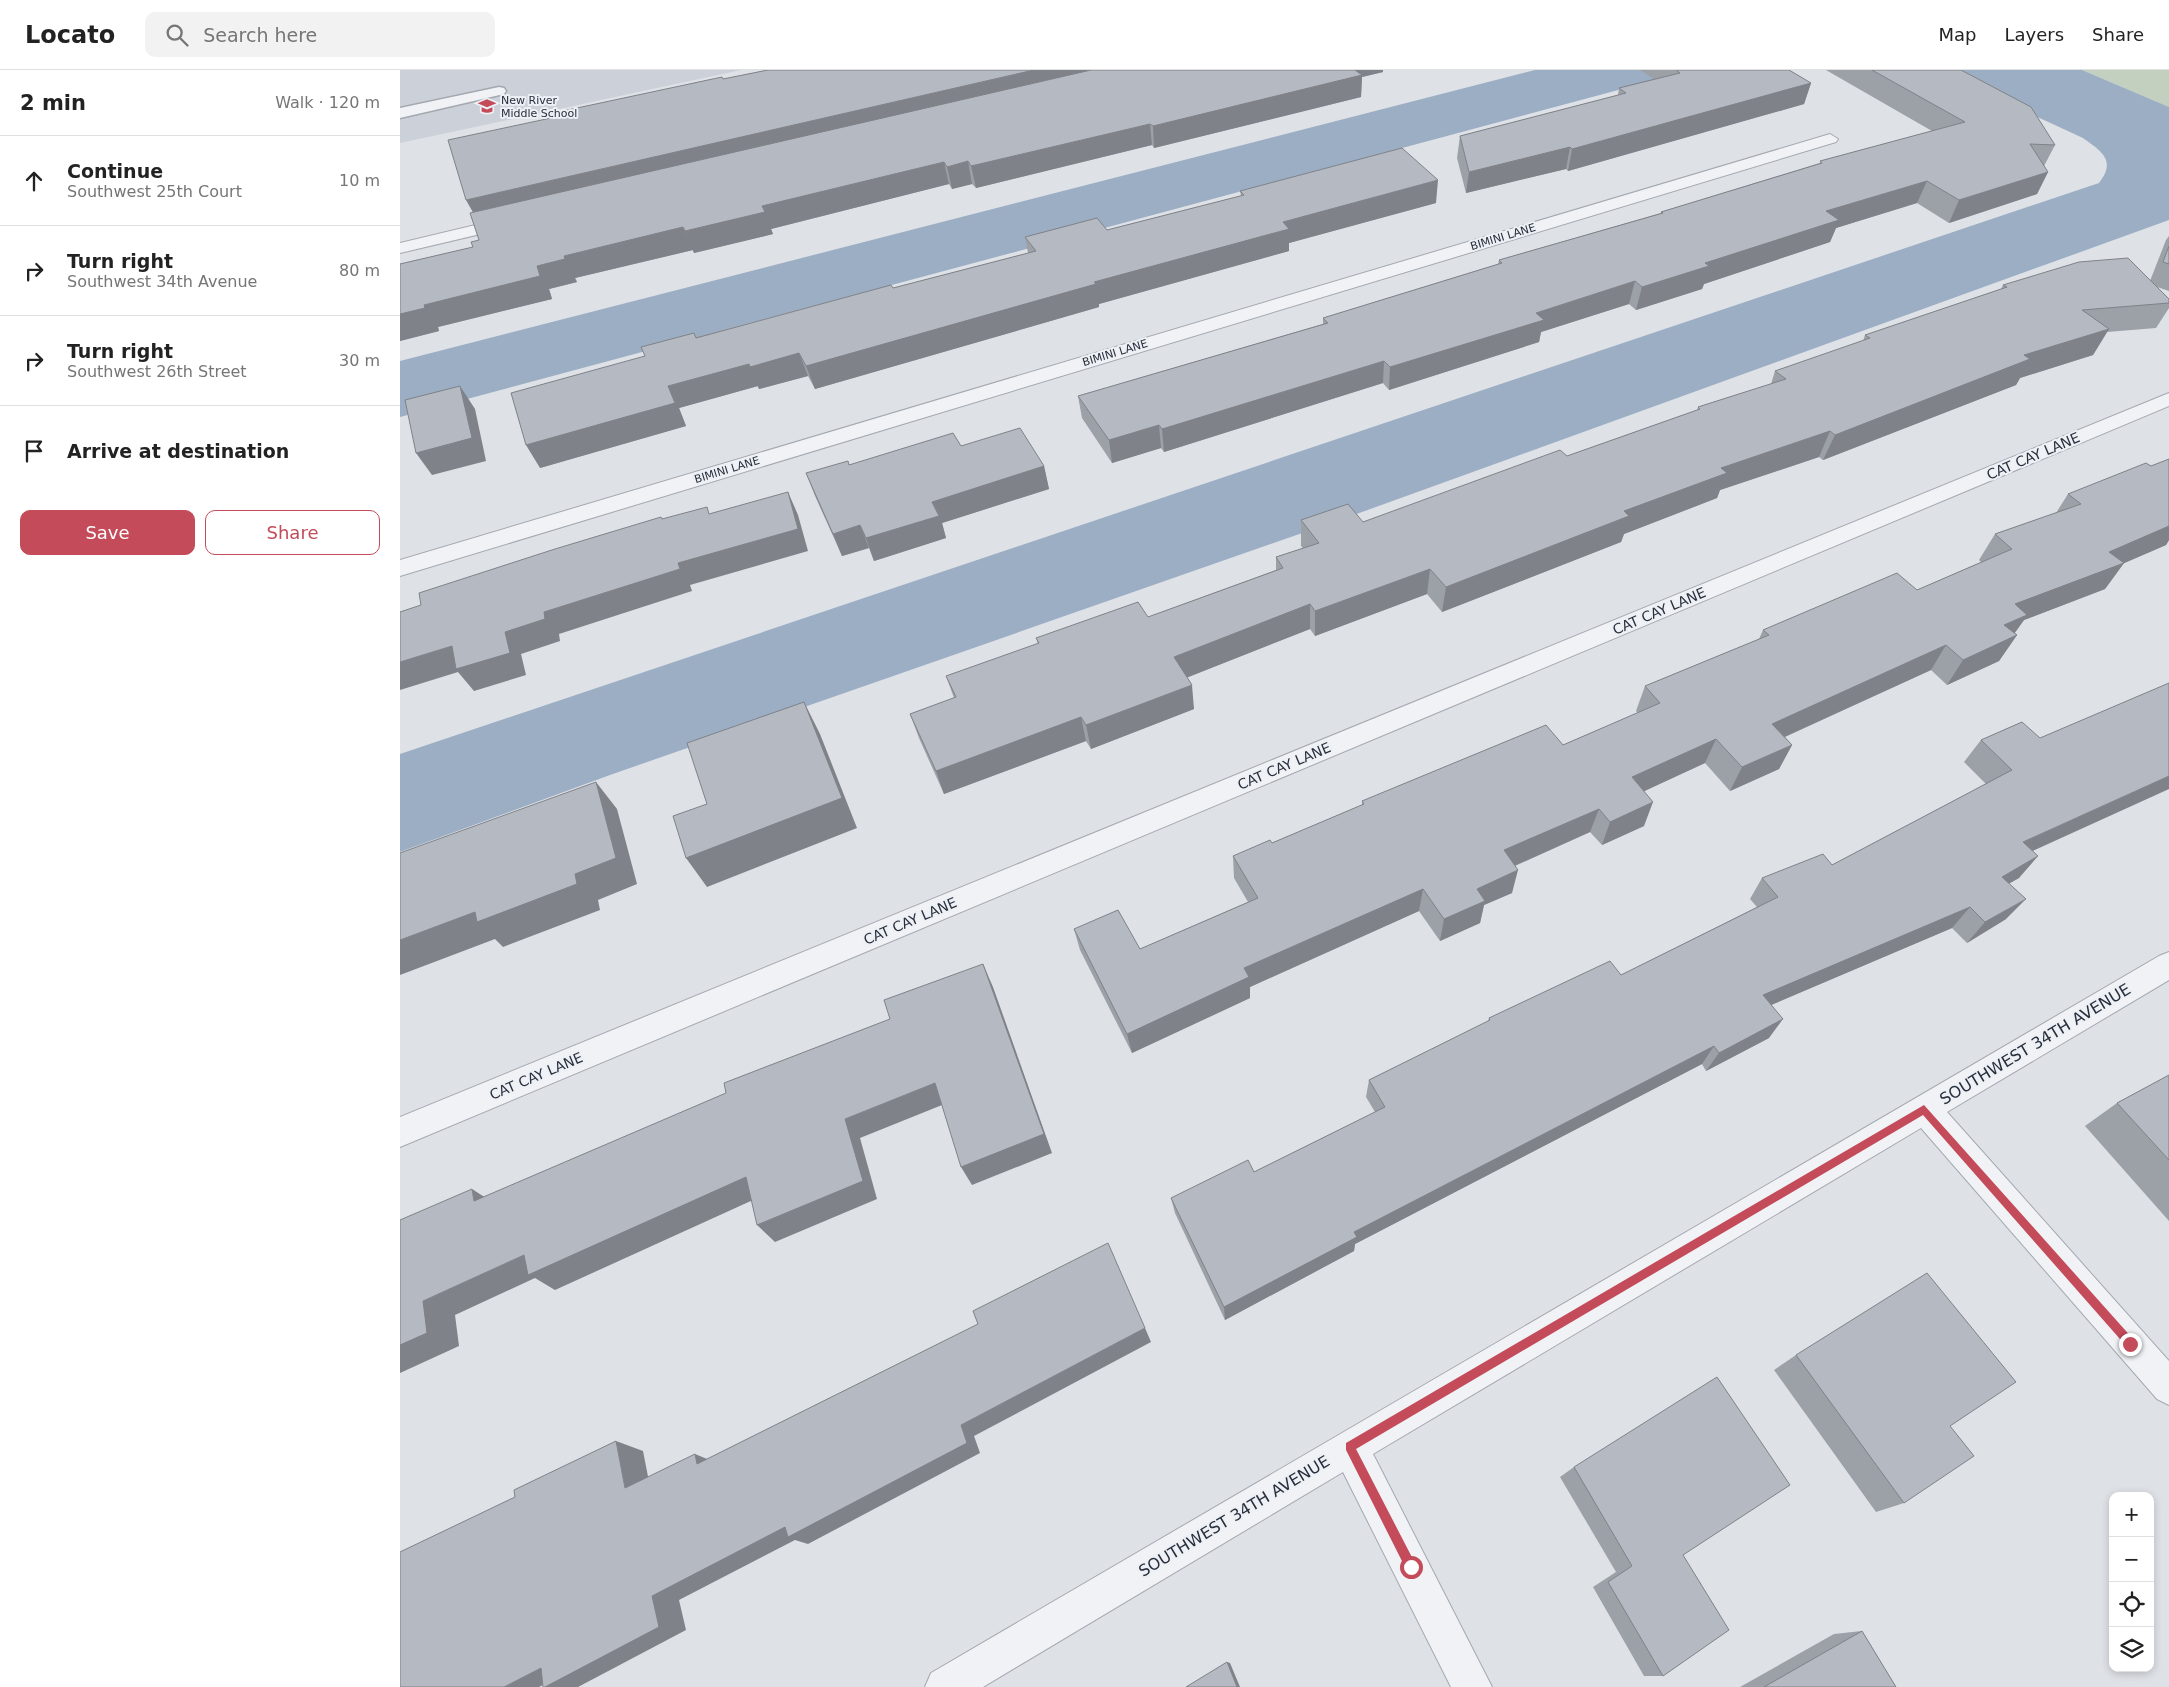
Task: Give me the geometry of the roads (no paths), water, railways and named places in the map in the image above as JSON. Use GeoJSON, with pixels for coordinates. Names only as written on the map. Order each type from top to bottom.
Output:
{"type":"FeatureCollection","features":[{"type":"Feature","properties":{"kind":"street","name":"BIMINI LANE"},"geometry":{"type":"LineString","coordinates":[[400,568],[1830,139]]}},
{"type":"Feature","properties":{"kind":"street"},"geometry":{"type":"LineString","coordinates":[[400,248],[526,218]]}},
{"type":"Feature","properties":{"kind":"street","name":"CAT CAY LANE"},"geometry":{"type":"LineString","coordinates":[[400,1132],[2169,399]]}},
{"type":"Feature","properties":{"kind":"street","name":"SOUTHWEST 34TH AVENUE"},"geometry":{"type":"LineString","coordinates":[[945,1687],[2169,965]]}},
{"type":"Feature","properties":{"kind":"street"},"geometry":{"type":"LineString","coordinates":[[1924,1109],[2169,1387]]}},
{"type":"Feature","properties":{"kind":"street"},"geometry":{"type":"LineString","coordinates":[[1350,1447],[1472,1687]]}},
{"type":"Feature","properties":{"kind":"lane"},"geometry":{"type":"LineString","coordinates":[[400,113],[499,91]]}},
{"type":"Feature","properties":{"kind":"water"},"geometry":{"type":"Polygon","coordinates":[[[1535,70],[1693,70],[400,417],[400,361],[1535,70]]]}},
{"type":"Feature","properties":{"kind":"water"},"geometry":{"type":"Polygon","coordinates":[[[1935,70],[2082,70],[2169,107],[2169,220],[1351,516],[610,775],[400,852],[400,754],[2099,183],[2107,168],[2107,162],[2096,147],[2083,138],[1935,70]]]}},
{"type":"Feature","properties":{"kind":"place","name":"New River Middle School"},"geometry":{"type":"Point","coordinates":[487,106]}}]}
